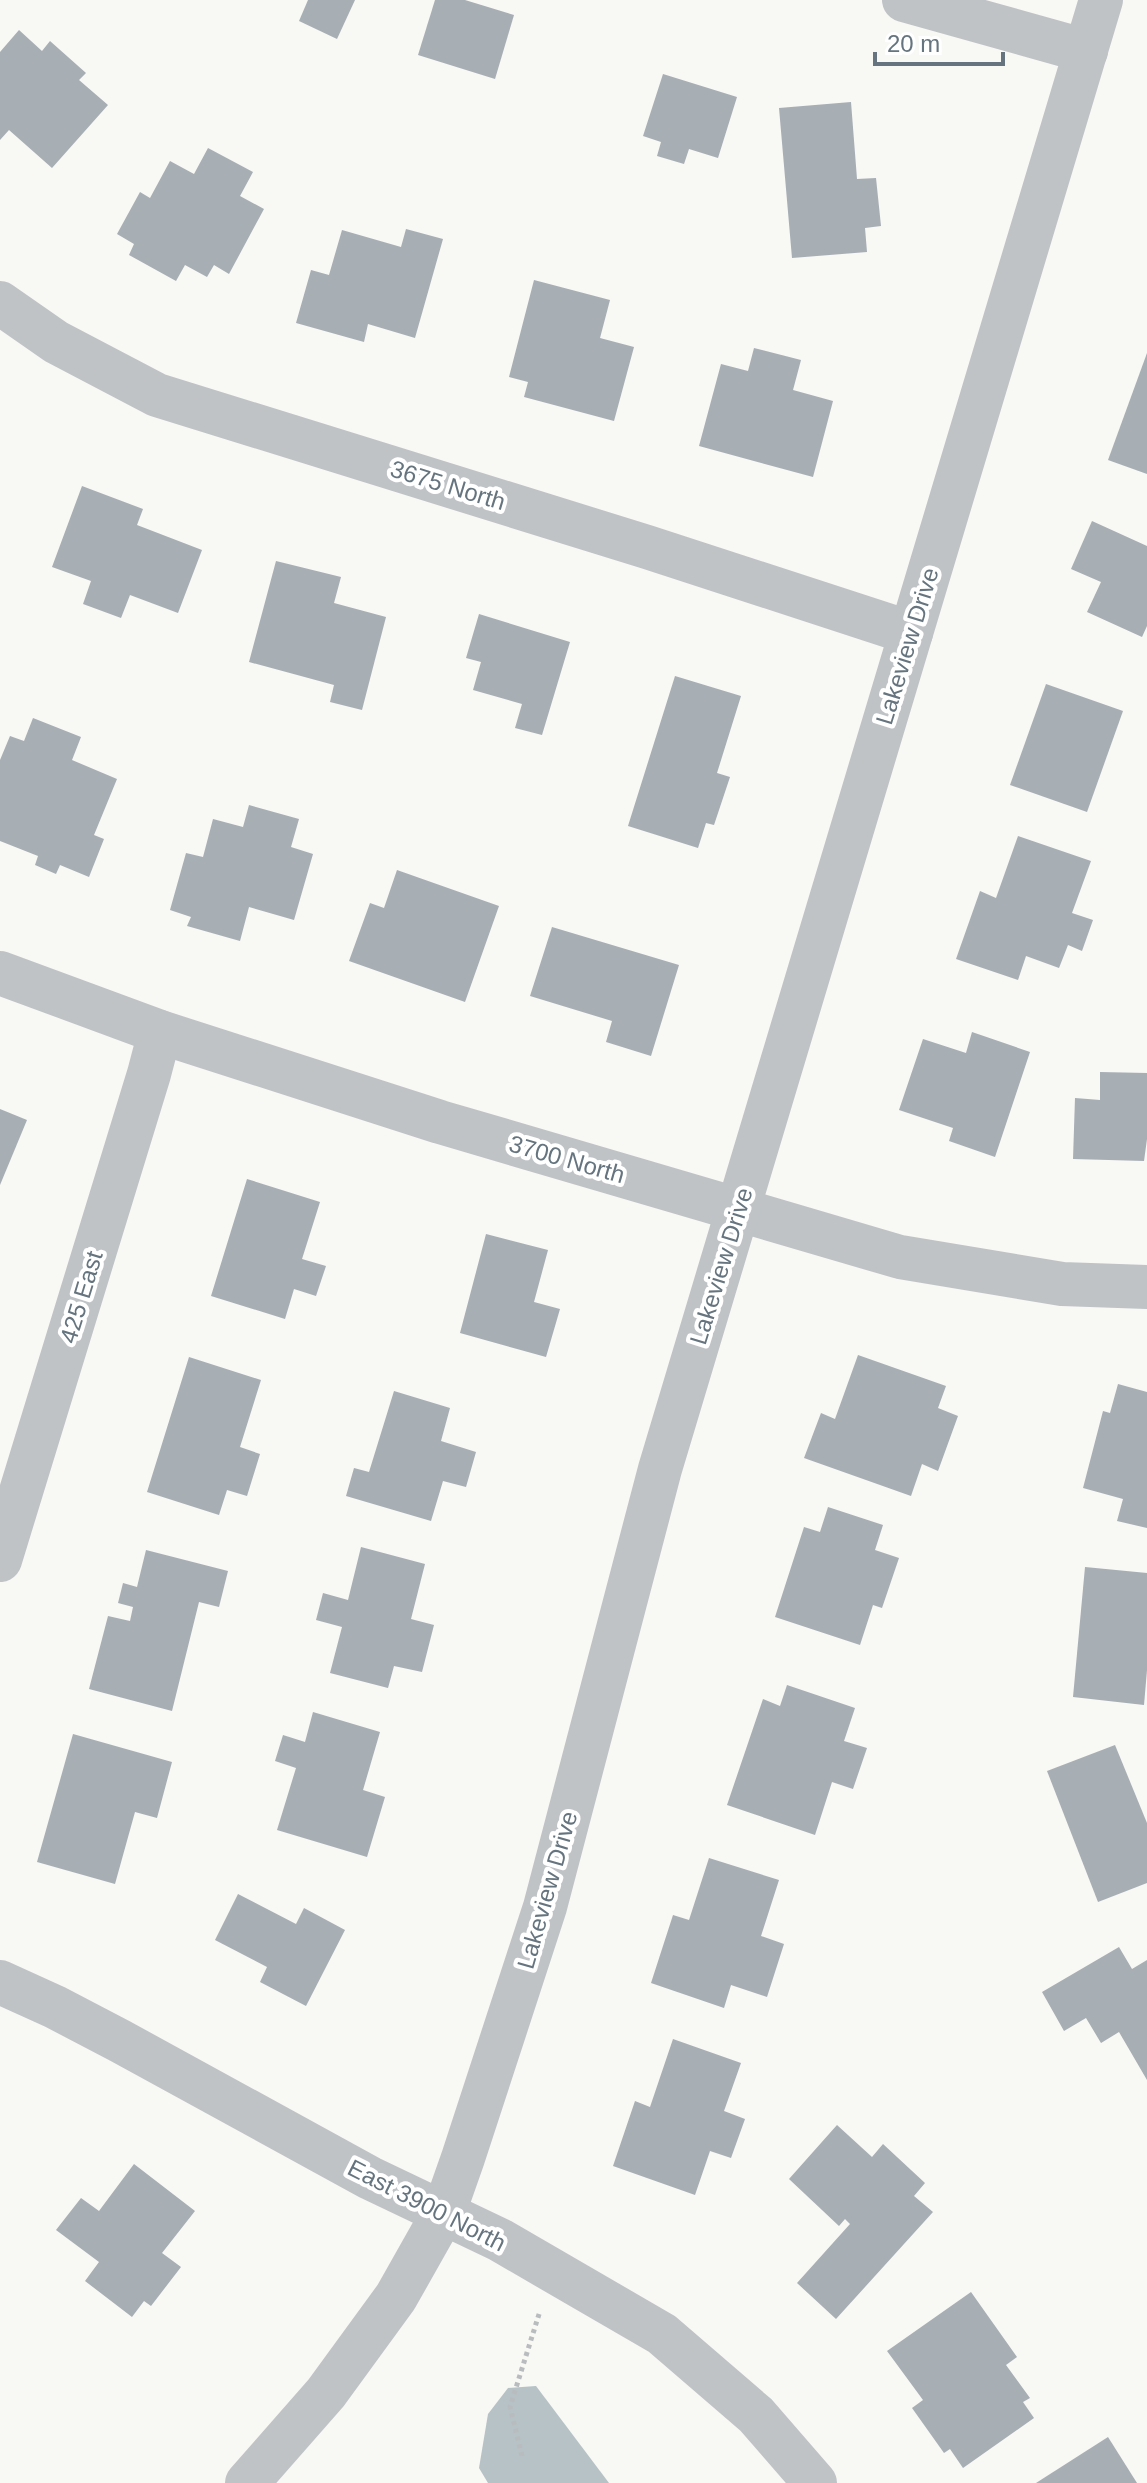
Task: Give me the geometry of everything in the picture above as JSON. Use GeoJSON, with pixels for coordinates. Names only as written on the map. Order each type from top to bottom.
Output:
{"type":"FeatureCollection","features":[{"type":"Feature","properties":{"kind":"street"},"geometry":{"type":"LineString","coordinates":[[904,0],[1086,51]]}},
{"type":"Feature","properties":{"kind":"street","name":"Lakeview Drive"},"geometry":{"type":"LineString","coordinates":[[247,2483],[326,2393],[396,2297],[444,2212],[545,1907],[660,1469],[1101,0]]}},
{"type":"Feature","properties":{"kind":"street","name":"3675 North"},"geometry":{"type":"LineString","coordinates":[[0,303],[56,342],[157,395],[647,547],[911,633]]}},
{"type":"Feature","properties":{"kind":"street","name":"3700 North"},"geometry":{"type":"LineString","coordinates":[[0,973],[160,1032],[440,1122],[900,1257],[1062,1284],[1147,1287]]}},
{"type":"Feature","properties":{"kind":"street","name":"425 East"},"geometry":{"type":"LineString","coordinates":[[0,1560],[160,1032]]}},
{"type":"Feature","properties":{"kind":"street","name":"East 3900 North"},"geometry":{"type":"LineString","coordinates":[[0,1982],[120,2041],[370,2178],[500,2240],[662,2334],[756,2415],[815,2483]]}},
{"type":"Feature","properties":{"kind":"path"},"geometry":{"type":"LineString","coordinates":[[522,2456],[510,2407],[538,2314],[562,2276]]}},
{"type":"Feature","properties":{"kind":"shaded area"},"geometry":{"type":"Polygon","coordinates":[[[536,2386],[609,2483],[488,2483],[479,2468],[488,2414],[508,2388],[536,2386]]]}},
{"type":"Feature","properties":{"kind":"building"},"geometry":{"type":"Polygon","coordinates":[[[308,0],[355,0],[337,39],[299,21],[308,0]]]}},
{"type":"Feature","properties":{"kind":"building"},"geometry":{"type":"Polygon","coordinates":[[[435,0],[465,0],[514,15],[495,79],[418,55],[435,0]]]}},
{"type":"Feature","properties":{"kind":"building"},"geometry":{"type":"Polygon","coordinates":[[[19,30],[42,51],[50,41],[86,73],[79,80],[108,105],[52,168],[9,130],[0,140],[0,52],[19,30]]]}},
{"type":"Feature","properties":{"kind":"building"},"geometry":{"type":"Polygon","coordinates":[[[663,74],[737,97],[718,158],[689,149],[684,164],[657,156],[661,142],[643,136],[663,74]]]}},
{"type":"Feature","properties":{"kind":"building"},"geometry":{"type":"Polygon","coordinates":[[[851,102],[857,179],[876,178],[881,226],[865,228],[867,252],[792,258],[779,108],[851,102]]]}},
{"type":"Feature","properties":{"kind":"building"},"geometry":{"type":"Polygon","coordinates":[[[208,148],[253,172],[240,196],[264,209],[229,274],[214,265],[207,277],[185,265],[176,281],[129,255],[134,244],[117,234],[140,192],[150,198],[170,161],[194,174],[208,148]]]}},
{"type":"Feature","properties":{"kind":"building"},"geometry":{"type":"Polygon","coordinates":[[[406,229],[443,239],[415,338],[368,324],[364,342],[296,323],[311,270],[329,275],[342,230],[401,247],[406,229]]]}},
{"type":"Feature","properties":{"kind":"building"},"geometry":{"type":"Polygon","coordinates":[[[534,280],[610,300],[600,338],[634,347],[614,421],[524,397],[528,382],[509,377],[534,280]]]}},
{"type":"Feature","properties":{"kind":"building"},"geometry":{"type":"Polygon","coordinates":[[[754,348],[801,360],[793,390],[833,401],[813,477],[699,446],[721,364],[748,371],[754,348]]]}},
{"type":"Feature","properties":{"kind":"building"},"geometry":{"type":"Polygon","coordinates":[[[1147,353],[1147,474],[1108,460],[1147,353]]]}},
{"type":"Feature","properties":{"kind":"building"},"geometry":{"type":"Polygon","coordinates":[[[82,486],[143,509],[137,525],[202,550],[178,613],[130,595],[121,618],[83,604],[91,581],[52,567],[82,486]]]}},
{"type":"Feature","properties":{"kind":"building"},"geometry":{"type":"Polygon","coordinates":[[[1092,521],[1147,546],[1147,626],[1142,637],[1087,612],[1101,582],[1071,569],[1092,521]]]}},
{"type":"Feature","properties":{"kind":"building"},"geometry":{"type":"Polygon","coordinates":[[[276,561],[341,577],[334,603],[386,617],[362,710],[330,702],[334,685],[249,662],[276,561]]]}},
{"type":"Feature","properties":{"kind":"building"},"geometry":{"type":"Polygon","coordinates":[[[479,614],[570,642],[542,735],[515,728],[522,704],[473,690],[481,662],[466,658],[479,614]]]}},
{"type":"Feature","properties":{"kind":"building"},"geometry":{"type":"Polygon","coordinates":[[[675,676],[741,696],[717,773],[730,777],[714,825],[706,823],[698,848],[628,826],[675,676]]]}},
{"type":"Feature","properties":{"kind":"building"},"geometry":{"type":"Polygon","coordinates":[[[1046,684],[1123,711],[1087,812],[1010,785],[1046,684]]]}},
{"type":"Feature","properties":{"kind":"building"},"geometry":{"type":"Polygon","coordinates":[[[33,718],[81,737],[72,760],[117,779],[94,835],[104,839],[89,877],[60,865],[56,874],[35,865],[38,856],[0,841],[0,760],[10,736],[24,741],[33,718]]]}},
{"type":"Feature","properties":{"kind":"building"},"geometry":{"type":"Polygon","coordinates":[[[249,805],[299,819],[291,847],[313,854],[294,920],[249,907],[240,941],[187,926],[191,917],[170,910],[186,853],[203,857],[213,819],[243,827],[249,805]]]}},
{"type":"Feature","properties":{"kind":"building"},"geometry":{"type":"Polygon","coordinates":[[[1018,836],[1091,861],[1072,913],[1093,920],[1082,951],[1068,945],[1059,968],[1026,956],[1018,980],[956,959],[980,891],[996,898],[1018,836]]]}},
{"type":"Feature","properties":{"kind":"building"},"geometry":{"type":"Polygon","coordinates":[[[397,870],[499,906],[465,1002],[349,961],[370,903],[384,908],[397,870]]]}},
{"type":"Feature","properties":{"kind":"building"},"geometry":{"type":"Polygon","coordinates":[[[552,927],[679,965],[651,1056],[606,1042],[612,1021],[530,996],[552,927]]]}},
{"type":"Feature","properties":{"kind":"building"},"geometry":{"type":"Polygon","coordinates":[[[972,1032],[1030,1052],[995,1157],[949,1141],[953,1128],[899,1110],[923,1039],[966,1053],[972,1032]]]}},
{"type":"Feature","properties":{"kind":"building"},"geometry":{"type":"Polygon","coordinates":[[[1100,1072],[1147,1073],[1144,1161],[1073,1159],[1075,1098],[1100,1100],[1100,1072]]]}},
{"type":"Feature","properties":{"kind":"building"},"geometry":{"type":"Polygon","coordinates":[[[0,1109],[27,1120],[0,1185],[0,1109]]]}},
{"type":"Feature","properties":{"kind":"building"},"geometry":{"type":"Polygon","coordinates":[[[247,1179],[320,1202],[302,1259],[326,1266],[316,1296],[294,1289],[285,1319],[211,1296],[247,1179]]]}},
{"type":"Feature","properties":{"kind":"building"},"geometry":{"type":"Polygon","coordinates":[[[486,1234],[548,1250],[534,1302],[560,1309],[546,1357],[460,1333],[486,1234]]]}},
{"type":"Feature","properties":{"kind":"building"},"geometry":{"type":"Polygon","coordinates":[[[858,1355],[946,1386],[938,1408],[958,1416],[938,1471],[922,1464],[911,1496],[804,1458],[821,1413],[835,1419],[858,1355]]]}},
{"type":"Feature","properties":{"kind":"building"},"geometry":{"type":"Polygon","coordinates":[[[189,1357],[261,1380],[240,1447],[260,1454],[247,1496],[227,1490],[219,1515],[147,1492],[189,1357]]]}},
{"type":"Feature","properties":{"kind":"building"},"geometry":{"type":"Polygon","coordinates":[[[1118,1384],[1147,1392],[1147,1528],[1117,1521],[1123,1499],[1083,1488],[1103,1411],[1110,1413],[1118,1384]]]}},
{"type":"Feature","properties":{"kind":"building"},"geometry":{"type":"Polygon","coordinates":[[[394,1391],[450,1408],[441,1441],[476,1452],[466,1487],[443,1481],[431,1521],[346,1496],[354,1468],[369,1472],[394,1391]]]}},
{"type":"Feature","properties":{"kind":"building"},"geometry":{"type":"Polygon","coordinates":[[[828,1507],[883,1525],[875,1550],[899,1558],[882,1608],[873,1605],[860,1645],[775,1617],[804,1527],[820,1532],[828,1507]]]}},
{"type":"Feature","properties":{"kind":"building"},"geometry":{"type":"Polygon","coordinates":[[[361,1547],[425,1564],[411,1619],[434,1625],[422,1672],[394,1666],[388,1688],[330,1673],[342,1627],[316,1620],[323,1593],[348,1600],[361,1547]]]}},
{"type":"Feature","properties":{"kind":"building"},"geometry":{"type":"Polygon","coordinates":[[[146,1550],[228,1571],[219,1607],[199,1602],[172,1711],[89,1689],[108,1616],[130,1621],[133,1607],[118,1603],[123,1583],[137,1587],[146,1550]]]}},
{"type":"Feature","properties":{"kind":"building"},"geometry":{"type":"Polygon","coordinates":[[[1085,1567],[1147,1573],[1144,1705],[1073,1697],[1085,1567]]]}},
{"type":"Feature","properties":{"kind":"building"},"geometry":{"type":"Polygon","coordinates":[[[787,1685],[855,1708],[844,1741],[867,1748],[853,1789],[832,1782],[815,1835],[727,1805],[763,1699],[780,1706],[787,1685]]]}},
{"type":"Feature","properties":{"kind":"building"},"geometry":{"type":"Polygon","coordinates":[[[313,1712],[380,1732],[363,1790],[385,1797],[367,1857],[277,1830],[296,1768],[275,1761],[283,1735],[305,1742],[313,1712]]]}},
{"type":"Feature","properties":{"kind":"building"},"geometry":{"type":"Polygon","coordinates":[[[73,1734],[172,1762],[157,1818],[135,1812],[115,1884],[37,1862],[73,1734]]]}},
{"type":"Feature","properties":{"kind":"building"},"geometry":{"type":"Polygon","coordinates":[[[1115,1745],[1147,1823],[1147,1883],[1098,1902],[1047,1771],[1115,1745]]]}},
{"type":"Feature","properties":{"kind":"building"},"geometry":{"type":"Polygon","coordinates":[[[709,1858],[779,1880],[761,1936],[784,1944],[767,1997],[731,1985],[724,2008],[651,1983],[673,1915],[689,1920],[709,1858]]]}},
{"type":"Feature","properties":{"kind":"building"},"geometry":{"type":"Polygon","coordinates":[[[238,1894],[296,1924],[304,1908],[345,1930],[306,2006],[260,1982],[267,1967],[215,1940],[238,1894]]]}},
{"type":"Feature","properties":{"kind":"building"},"geometry":{"type":"Polygon","coordinates":[[[1119,1947],[1132,1969],[1147,1960],[1147,2080],[1119,2032],[1101,2043],[1086,2018],[1064,2031],[1042,1992],[1119,1947]]]}},
{"type":"Feature","properties":{"kind":"building"},"geometry":{"type":"Polygon","coordinates":[[[673,2039],[741,2063],[724,2111],[745,2119],[731,2158],[710,2151],[695,2195],[613,2166],[635,2101],[650,2107],[673,2039]]]}},
{"type":"Feature","properties":{"kind":"building"},"geometry":{"type":"Polygon","coordinates":[[[837,2125],[872,2157],[883,2144],[925,2183],[914,2196],[933,2212],[836,2319],[797,2283],[850,2224],[845,2219],[839,2226],[789,2179],[837,2125]]]}},
{"type":"Feature","properties":{"kind":"building"},"geometry":{"type":"Polygon","coordinates":[[[134,2164],[195,2211],[162,2253],[181,2267],[151,2306],[144,2301],[132,2317],[85,2281],[99,2262],[56,2230],[81,2198],[99,2211],[134,2164]]]}},
{"type":"Feature","properties":{"kind":"building"},"geometry":{"type":"Polygon","coordinates":[[[971,2292],[1017,2357],[1006,2365],[1030,2398],[1023,2402],[1034,2418],[963,2468],[950,2449],[944,2453],[912,2408],[923,2400],[887,2351],[971,2292]]]}},
{"type":"Feature","properties":{"kind":"building"},"geometry":{"type":"Polygon","coordinates":[[[1108,2437],[1137,2483],[1036,2483],[1108,2437]]]}}]}
